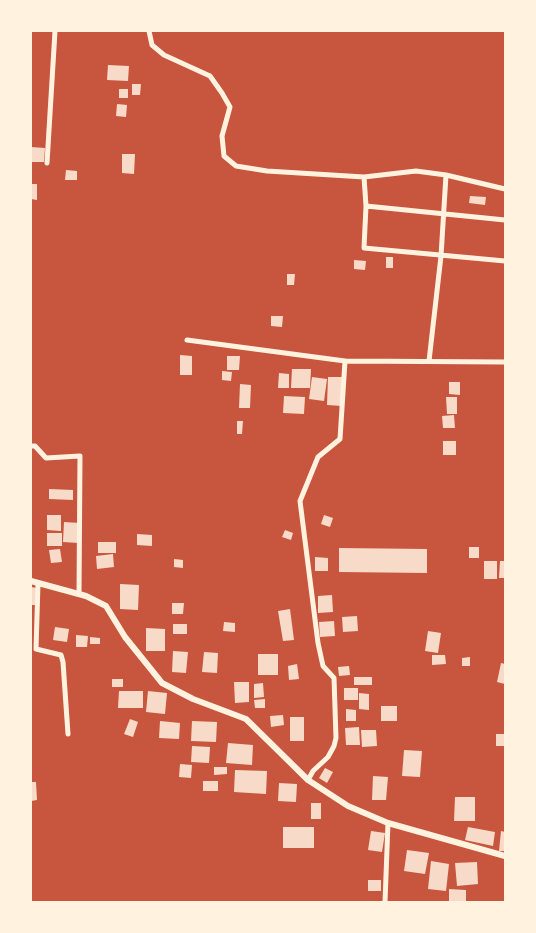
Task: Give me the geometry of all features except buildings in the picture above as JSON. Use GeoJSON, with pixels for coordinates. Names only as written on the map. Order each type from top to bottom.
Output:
{"type":"FeatureCollection","features":[{"type":"Feature","properties":{"kind":"street"},"geometry":{"type":"LineString","coordinates":[[47,164],[55,31]]}},
{"type":"Feature","properties":{"kind":"street"},"geometry":{"type":"LineString","coordinates":[[150,31],[152,45],[164,55],[210,76],[222,93],[230,107],[222,136],[224,156],[236,166],[267,171],[364,177],[416,170],[505,189]]}},
{"type":"Feature","properties":{"kind":"street"},"geometry":{"type":"LineString","coordinates":[[429,361],[441,256],[446,175]]}},
{"type":"Feature","properties":{"kind":"street"},"geometry":{"type":"LineString","coordinates":[[364,177],[366,206],[364,248],[505,261]]}},
{"type":"Feature","properties":{"kind":"street"},"geometry":{"type":"LineString","coordinates":[[366,206],[505,220]]}},
{"type":"Feature","properties":{"kind":"street"},"geometry":{"type":"LineString","coordinates":[[187,340],[345,361],[505,362]]}},
{"type":"Feature","properties":{"kind":"street"},"geometry":{"type":"LineString","coordinates":[[308,780],[313,771],[328,757],[334,746],[336,738],[335,701],[334,678],[323,666],[318,644],[300,501],[318,458],[340,439],[345,361]]}},
{"type":"Feature","properties":{"kind":"street"},"geometry":{"type":"LineString","coordinates":[[31,446],[35,446],[46,458],[80,456],[79,594]]}},
{"type":"Feature","properties":{"kind":"street"},"geometry":{"type":"LineString","coordinates":[[31,581],[86,596],[106,606],[125,637],[162,683],[192,698],[246,719],[308,780],[348,806],[388,823],[505,856]]}},
{"type":"Feature","properties":{"kind":"street"},"geometry":{"type":"LineString","coordinates":[[38,584],[36,649],[61,655],[68,734]]}},
{"type":"Feature","properties":{"kind":"street"},"geometry":{"type":"LineString","coordinates":[[384,902],[388,823]]}}]}
